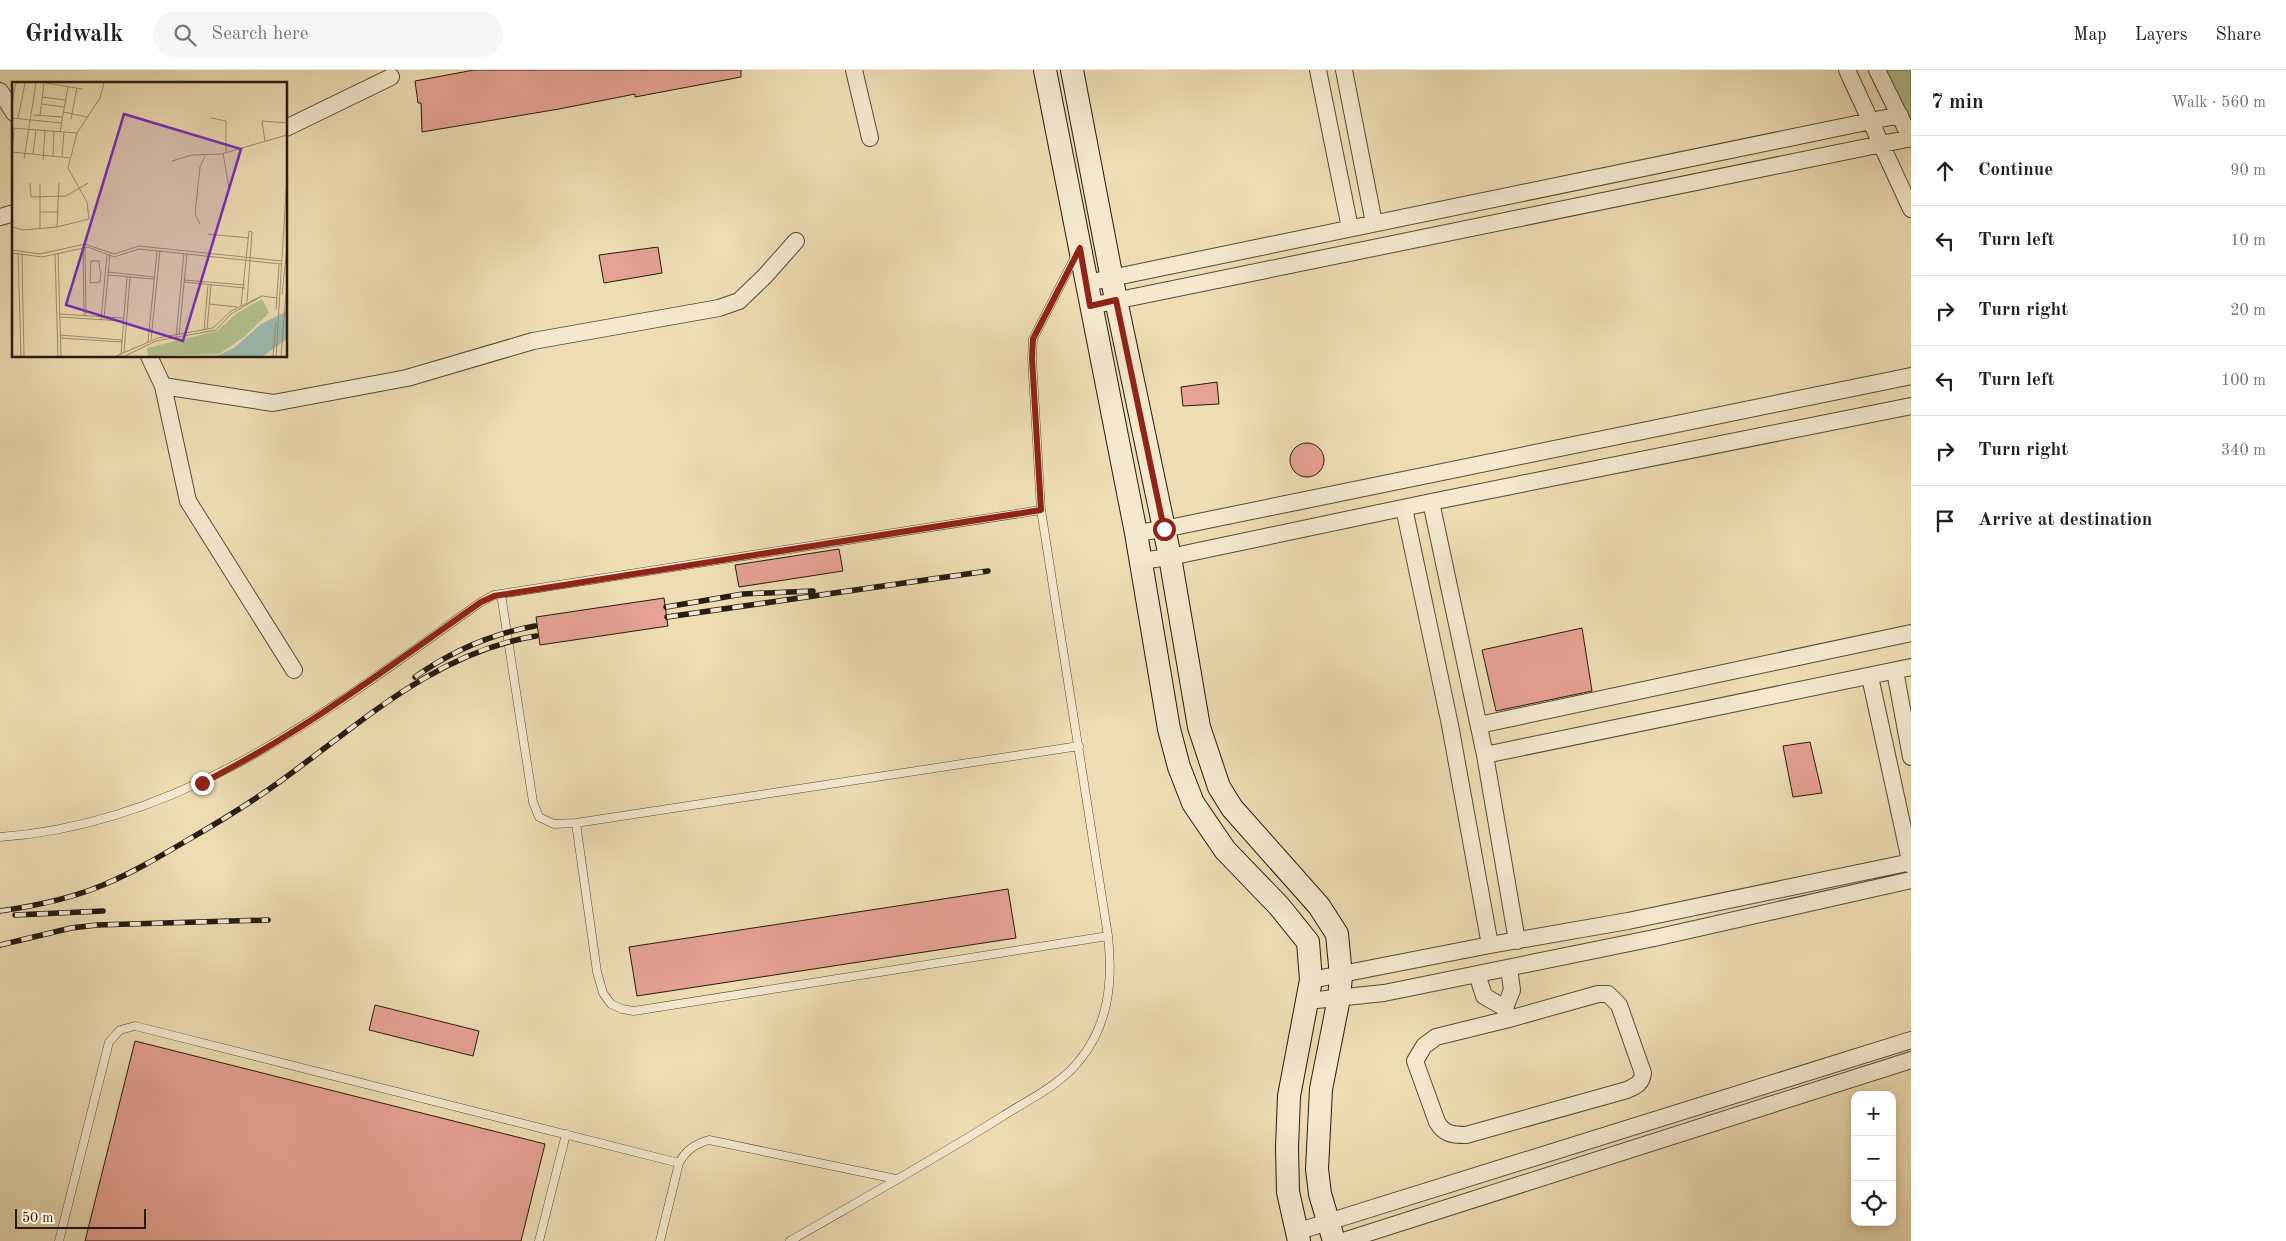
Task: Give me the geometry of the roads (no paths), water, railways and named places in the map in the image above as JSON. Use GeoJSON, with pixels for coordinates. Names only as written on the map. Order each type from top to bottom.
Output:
{"type":"FeatureCollection","features":[{"type":"Feature","properties":{"kind":"street"},"geometry":{"type":"LineString","coordinates":[[854,70],[870,138]]}},
{"type":"Feature","properties":{"kind":"street"},"geometry":{"type":"LineString","coordinates":[[1045,70],[1136,533],[1169,729],[1179,767],[1193,803],[1225,850],[1279,906],[1308,942],[1309,991],[1289,1096],[1288,1192],[1297,1237],[1331,1232],[1911,1040]]}},
{"type":"Feature","properties":{"kind":"street"},"geometry":{"type":"LineString","coordinates":[[1072,70],[1113,276],[1116,300],[1170,557],[1199,727],[1219,787],[1232,808],[1319,906],[1337,934],[1340,987],[1321,1089],[1317,1169],[1320,1194],[1331,1232]]}},
{"type":"Feature","properties":{"kind":"street"},"geometry":{"type":"LineString","coordinates":[[1318,70],[1350,228]]}},
{"type":"Feature","properties":{"kind":"street"},"geometry":{"type":"LineString","coordinates":[[1344,70],[1374,223]]}},
{"type":"Feature","properties":{"kind":"street"},"geometry":{"type":"LineString","coordinates":[[1847,70],[1911,209]]}},
{"type":"Feature","properties":{"kind":"street"},"geometry":{"type":"LineString","coordinates":[[1090,306],[1882,143],[1911,139],[1876,70]]}},
{"type":"Feature","properties":{"kind":"street"},"geometry":{"type":"LineString","coordinates":[[288,127],[391,77]]}},
{"type":"Feature","properties":{"kind":"street"},"geometry":{"type":"LineString","coordinates":[[0,91],[12,110]]}},
{"type":"Feature","properties":{"kind":"street"},"geometry":{"type":"LineString","coordinates":[[1087,283],[1113,276],[1900,115]]}},
{"type":"Feature","properties":{"kind":"street"},"geometry":{"type":"LineString","coordinates":[[163,386],[273,403],[407,378],[533,342],[719,308],[739,301],[765,276],[796,241]]}},
{"type":"Feature","properties":{"kind":"street"},"geometry":{"type":"LineString","coordinates":[[150,358],[163,386],[188,501],[294,670]]}},
{"type":"Feature","properties":{"kind":"street"},"geometry":{"type":"LineString","coordinates":[[1136,533],[1164,529],[1911,376]]}},
{"type":"Feature","properties":{"kind":"street"},"geometry":{"type":"LineString","coordinates":[[1140,560],[1170,557],[1431,502],[1911,406]]}},
{"type":"Feature","properties":{"kind":"street"},"geometry":{"type":"LineString","coordinates":[[1431,502],[1485,755],[1518,941]]}},
{"type":"Feature","properties":{"kind":"street"},"geometry":{"type":"LineString","coordinates":[[1404,508],[1450,725],[1490,945]]}},
{"type":"Feature","properties":{"kind":"street"},"geometry":{"type":"LineString","coordinates":[[1479,725],[1911,633]]}},
{"type":"Feature","properties":{"kind":"street"},"geometry":{"type":"LineString","coordinates":[[1485,755],[1903,669],[1911,757]]}},
{"type":"Feature","properties":{"kind":"street"},"geometry":{"type":"LineString","coordinates":[[1309,991],[1340,987],[1490,945],[1628,921],[1911,863],[1870,677]]}},
{"type":"Feature","properties":{"kind":"street"},"geometry":{"type":"LineString","coordinates":[[1309,991],[1340,987],[1384,993],[1659,937],[1911,880]]}},
{"type":"Feature","properties":{"kind":"street"},"geometry":{"type":"LineString","coordinates":[[1507,1014],[1512,990],[1509,968]]}},
{"type":"Feature","properties":{"kind":"street"},"geometry":{"type":"LineString","coordinates":[[1477,974],[1484,996],[1507,1014]]}},
{"type":"Feature","properties":{"kind":"street"},"geometry":{"type":"LineString","coordinates":[[1598,994],[1608,994],[1619,1005],[1643,1073],[1642,1079],[1638,1085],[1627,1090],[1466,1135],[1451,1135],[1442,1131],[1415,1061],[1418,1054],[1424,1046],[1436,1038],[1507,1014],[1598,994]]}},
{"type":"Feature","properties":{"kind":"street"},"geometry":{"type":"LineString","coordinates":[[1343,1241],[1911,1060]]}},
{"type":"Feature","properties":{"kind":"lane"},"geometry":{"type":"LineString","coordinates":[[790,1241],[1057,1082],[1079,1062],[1096,1035],[1106,1009],[1110,984],[1108,936],[1041,510],[1032,358],[1033,339],[1080,248]]}},
{"type":"Feature","properties":{"kind":"lane"},"geometry":{"type":"LineString","coordinates":[[0,837],[95,821],[158,801],[202,783],[318,717],[481,602],[501,594],[1041,510]]}},
{"type":"Feature","properties":{"kind":"lane"},"geometry":{"type":"LineString","coordinates":[[501,594],[531,792],[537,814],[542,820],[554,824],[576,823],[1079,746]]}},
{"type":"Feature","properties":{"kind":"lane"},"geometry":{"type":"LineString","coordinates":[[576,823],[598,978],[606,999],[622,1010],[634,1010],[1108,936]]}},
{"type":"Feature","properties":{"kind":"lane"},"geometry":{"type":"LineString","coordinates":[[59,1241],[109,1042],[115,1033],[127,1027],[141,1026],[679,1163]]}},
{"type":"Feature","properties":{"kind":"lane"},"geometry":{"type":"LineString","coordinates":[[539,1241],[566,1134]]}},
{"type":"Feature","properties":{"kind":"lane"},"geometry":{"type":"LineString","coordinates":[[660,1241],[679,1163],[691,1147],[709,1140],[896,1179]]}},
{"type":"Feature","properties":{"kind":"railway"},"geometry":{"type":"LineString","coordinates":[[667,617],[988,571]]}},
{"type":"Feature","properties":{"kind":"railway"},"geometry":{"type":"LineString","coordinates":[[666,607],[743,594],[813,591]]}},
{"type":"Feature","properties":{"kind":"railway"},"geometry":{"type":"LineString","coordinates":[[415,677],[443,659],[472,645],[519,629],[535,626]]}},
{"type":"Feature","properties":{"kind":"railway"},"geometry":{"type":"LineString","coordinates":[[0,911],[65,898],[103,885],[135,870],[247,804],[401,693],[433,674],[465,657],[500,644],[536,636]]}},
{"type":"Feature","properties":{"kind":"railway"},"geometry":{"type":"LineString","coordinates":[[15,915],[103,911]]}},
{"type":"Feature","properties":{"kind":"railway"},"geometry":{"type":"LineString","coordinates":[[0,945],[71,928],[97,925],[268,920]]}}]}
